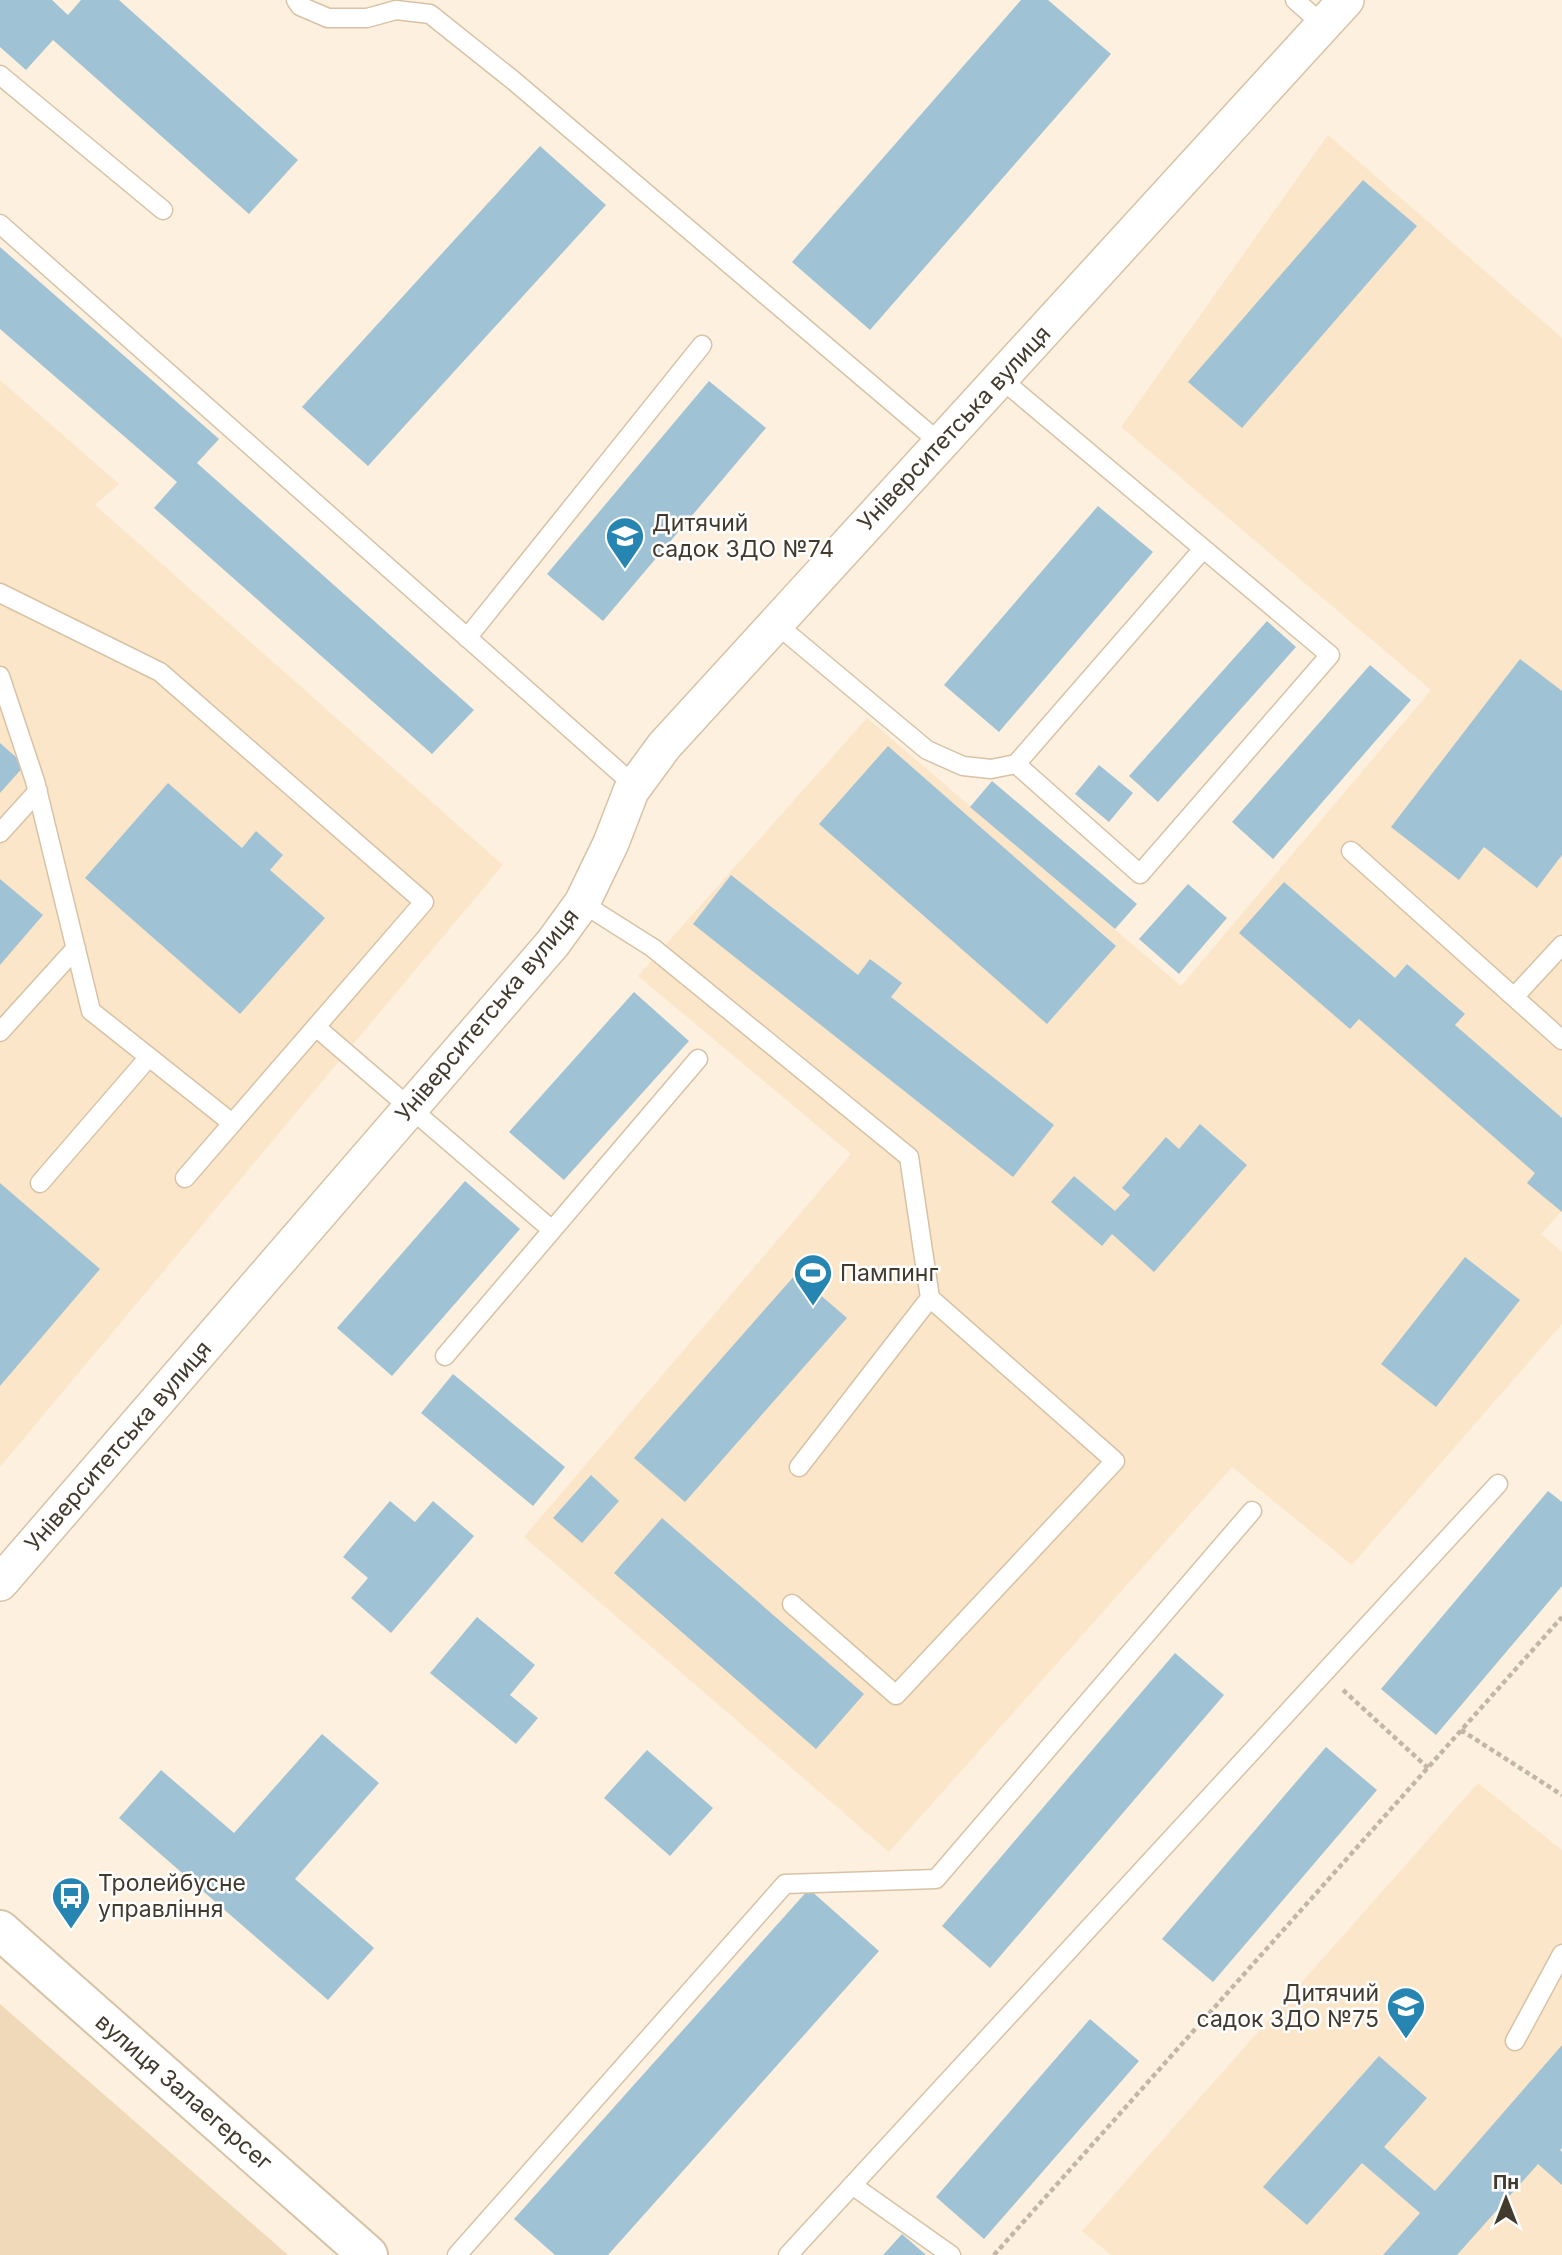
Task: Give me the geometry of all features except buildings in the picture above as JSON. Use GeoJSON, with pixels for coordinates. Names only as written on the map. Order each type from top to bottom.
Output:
{"type":"FeatureCollection","features":[{"type":"Feature","properties":{"kind":"main road","name":"вулиця Залаегерсег"},"geometry":{"type":"LineString","coordinates":[[0,1930],[368,2255]]}},
{"type":"Feature","properties":{"kind":"street","name":"Університетська вулиця"},"geometry":{"type":"LineString","coordinates":[[0,1583],[552,943],[582,903],[611,843],[631,791],[663,746],[1335,12]]}},
{"type":"Feature","properties":{"kind":"lane"},"geometry":{"type":"LineString","coordinates":[[296,0],[300,6],[328,18],[367,18],[396,10],[430,14],[514,81],[940,443]]}},
{"type":"Feature","properties":{"kind":"lane"},"geometry":{"type":"LineString","coordinates":[[1295,0],[1335,12]]}},
{"type":"Feature","properties":{"kind":"lane"},"geometry":{"type":"LineString","coordinates":[[0,75],[163,210]]}},
{"type":"Feature","properties":{"kind":"lane"},"geometry":{"type":"LineString","coordinates":[[0,224],[635,786]]}},
{"type":"Feature","properties":{"kind":"lane"},"geometry":{"type":"LineString","coordinates":[[467,638],[702,345]]}},
{"type":"Feature","properties":{"kind":"lane"},"geometry":{"type":"LineString","coordinates":[[1000,378],[1330,655],[1140,874],[1016,764]]}},
{"type":"Feature","properties":{"kind":"lane"},"geometry":{"type":"LineString","coordinates":[[775,623],[928,750],[962,766],[991,769],[1016,764],[1203,549]]}},
{"type":"Feature","properties":{"kind":"lane"},"geometry":{"type":"LineString","coordinates":[[0,593],[160,672],[424,902],[185,1178]]}},
{"type":"Feature","properties":{"kind":"lane"},"geometry":{"type":"LineString","coordinates":[[0,676],[38,791],[91,1011],[233,1123]]}},
{"type":"Feature","properties":{"kind":"lane"},"geometry":{"type":"LineString","coordinates":[[0,833],[38,791]]}},
{"type":"Feature","properties":{"kind":"lane"},"geometry":{"type":"LineString","coordinates":[[1351,851],[1562,1040]]}},
{"type":"Feature","properties":{"kind":"lane"},"geometry":{"type":"LineString","coordinates":[[582,903],[653,948],[909,1157],[930,1298],[1115,1461],[896,1695],[792,1604]]}},
{"type":"Feature","properties":{"kind":"lane"},"geometry":{"type":"LineString","coordinates":[[1514,997],[1562,945]]}},
{"type":"Feature","properties":{"kind":"lane"},"geometry":{"type":"LineString","coordinates":[[0,1032],[76,948]]}},
{"type":"Feature","properties":{"kind":"lane"},"geometry":{"type":"LineString","coordinates":[[316,1027],[552,1230]]}},
{"type":"Feature","properties":{"kind":"lane"},"geometry":{"type":"LineString","coordinates":[[40,1183],[149,1057]]}},
{"type":"Feature","properties":{"kind":"lane"},"geometry":{"type":"LineString","coordinates":[[445,1356],[698,1059]]}},
{"type":"Feature","properties":{"kind":"lane"},"geometry":{"type":"LineString","coordinates":[[799,1466],[930,1298]]}},
{"type":"Feature","properties":{"kind":"lane"},"geometry":{"type":"LineString","coordinates":[[788,2255],[1498,1484]]}},
{"type":"Feature","properties":{"kind":"lane"},"geometry":{"type":"LineString","coordinates":[[457,2255],[785,1884],[936,1879],[1252,1511]]}},
{"type":"Feature","properties":{"kind":"lane"},"geometry":{"type":"LineString","coordinates":[[1515,2041],[1562,1954]]}},
{"type":"Feature","properties":{"kind":"lane"},"geometry":{"type":"LineString","coordinates":[[852,2185],[951,2255]]}},
{"type":"Feature","properties":{"kind":"path"},"geometry":{"type":"LineString","coordinates":[[994,2255],[1562,1617]]}},
{"type":"Feature","properties":{"kind":"path"},"geometry":{"type":"LineString","coordinates":[[1324,1673],[1428,1768]]}},
{"type":"Feature","properties":{"kind":"path"},"geometry":{"type":"LineString","coordinates":[[1461,1730],[1562,1795]]}},
{"type":"Feature","properties":{"kind":"shaded area"},"geometry":{"type":"Polygon","coordinates":[[[1328,135],[1562,338],[1562,1211],[1541,1234],[1562,1252],[1562,1324],[1352,1565],[1232,1467],[889,1852],[524,1537],[851,1154],[638,976],[867,718],[1181,986],[1431,690],[1121,427],[1328,135]]]}},
{"type":"Feature","properties":{"kind":"shaded area"},"geometry":{"type":"Polygon","coordinates":[[[0,380],[119,484],[95,505],[503,865],[0,1467],[0,380]]]}},
{"type":"Feature","properties":{"kind":"shaded area","name":"Дитячий садок ЗДО №75"},"geometry":{"type":"Polygon","coordinates":[[[1478,1783],[1562,1850],[1562,2255],[1111,2255],[1082,2231],[1478,1783]]]}},
{"type":"Feature","properties":{"kind":"shaded area"},"geometry":{"type":"Polygon","coordinates":[[[0,2004],[288,2255],[0,2255],[0,2004]]]}},
{"type":"Feature","properties":{"kind":"place","name":"Дитячий садок ЗДО №74"},"geometry":{"type":"Point","coordinates":[625,570]}},
{"type":"Feature","properties":{"kind":"place","name":"Пампинг"},"geometry":{"type":"Point","coordinates":[813,1307]}},
{"type":"Feature","properties":{"kind":"place","name":"Тролейбусне управління"},"geometry":{"type":"Point","coordinates":[71,1930]}},
{"type":"Feature","properties":{"kind":"place","name":"Дитячий садок ЗДО №75"},"geometry":{"type":"Point","coordinates":[1406,2040]}}]}
